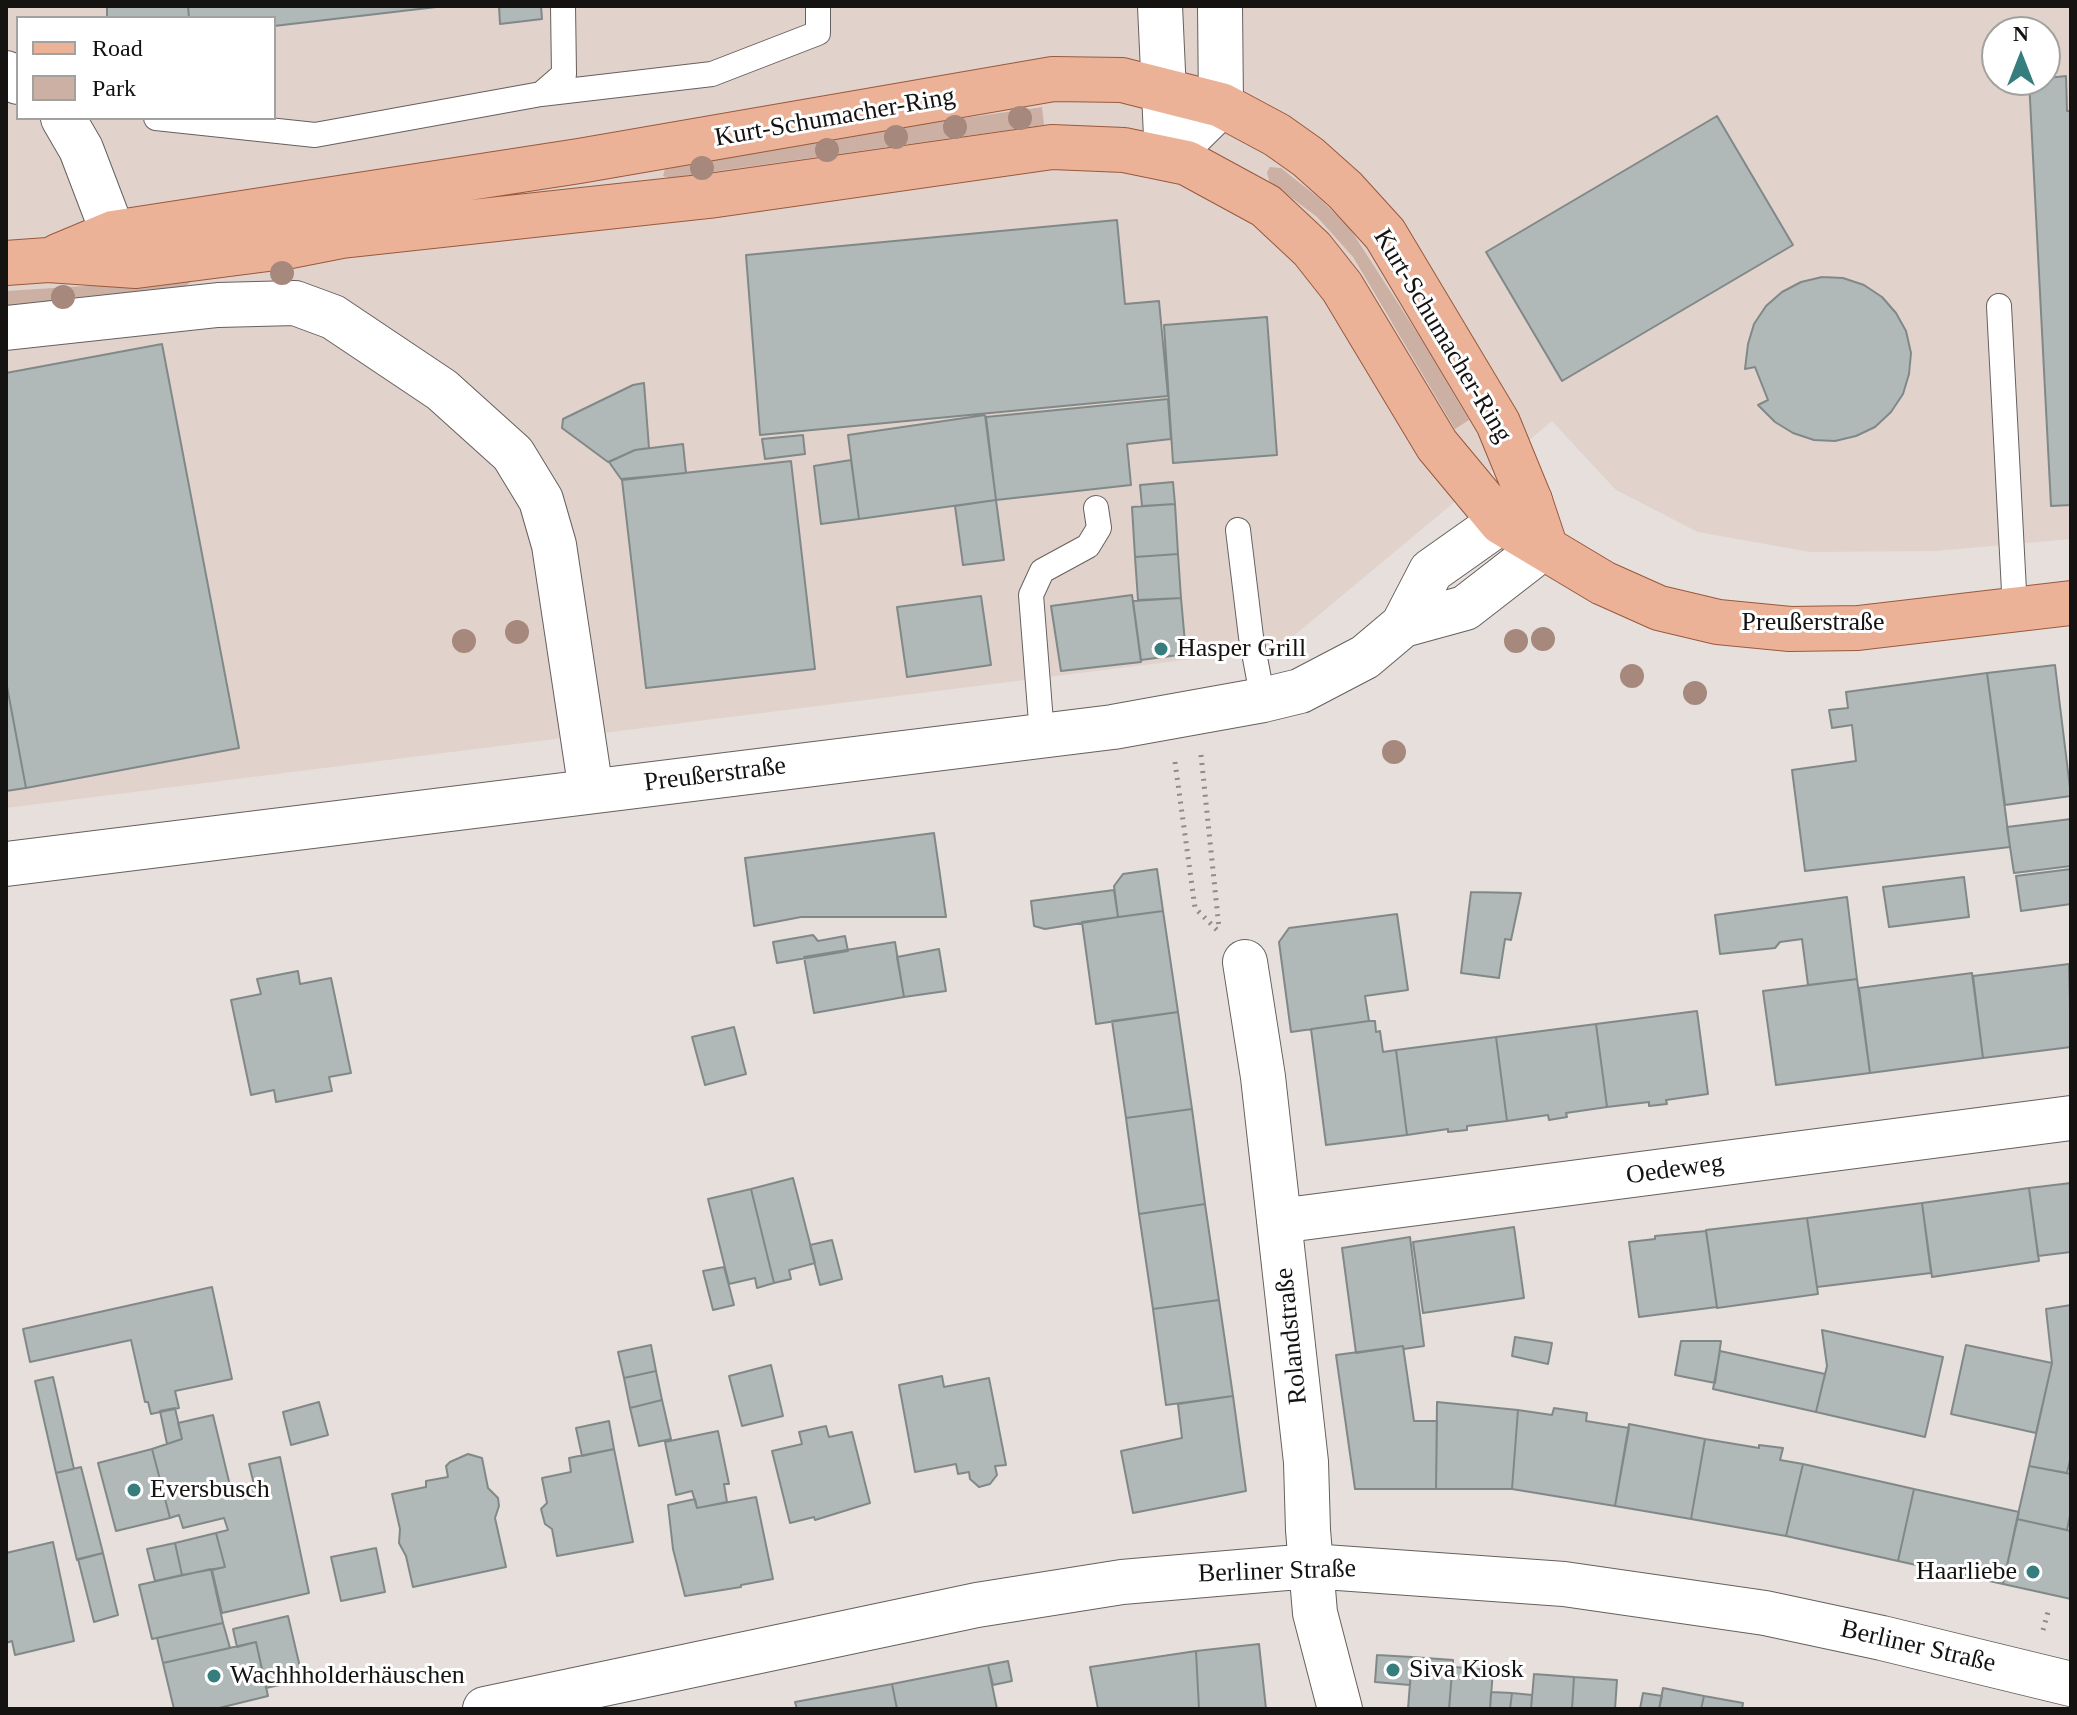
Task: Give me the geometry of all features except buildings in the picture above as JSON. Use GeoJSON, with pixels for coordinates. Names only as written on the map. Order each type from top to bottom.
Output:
{"type":"FeatureCollection","features":[{"type":"Feature","properties":{"kind":"main road","name":"Kurt-Schumacher-Ring"},"geometry":{"type":"LineString","coordinates":[[27,261],[113,233],[594,159],[1053,79],[1122,80],[1221,105],[1277,135],[1345,190],[1385,234],[1498,423],[1515,512]]}},
{"type":"Feature","properties":{"kind":"main road","name":"Kurt-Schumacher-Ring"},"geometry":{"type":"LineString","coordinates":[[27,261],[136,266],[291,246],[342,236],[709,196],[1052,147],[1124,150],[1167,158],[1187,163],[1266,206],[1312,249],[1342,287],[1437,445],[1515,512],[1545,546]]}},
{"type":"Feature","properties":{"kind":"main road","name":"Preußerstraße"},"geometry":{"type":"LineString","coordinates":[[1545,546],[1603,583],[1659,608],[1718,622],[1790,629],[1858,628],[2071,603]]}},
{"type":"Feature","properties":{"kind":"street"},"geometry":{"type":"LineString","coordinates":[[1160,6],[1167,158]]}},
{"type":"Feature","properties":{"kind":"street"},"geometry":{"type":"LineString","coordinates":[[1167,158],[1221,105],[1220,6]]}},
{"type":"Feature","properties":{"kind":"street"},"geometry":{"type":"LineString","coordinates":[[66,120],[81,149],[113,233]]}},
{"type":"Feature","properties":{"kind":"street"},"geometry":{"type":"LineString","coordinates":[[6,328],[218,305],[295,303],[333,317],[442,390],[513,454],[541,500],[554,545],[591,791]]}},
{"type":"Feature","properties":{"kind":"street","name":"Preußerstraße"},"geometry":{"type":"LineString","coordinates":[[6,864],[1042,735],[1183,716],[1263,700],[1300,691],[1365,657],[1403,625],[1431,571],[1515,512]]}},
{"type":"Feature","properties":{"kind":"street","name":"Preußerstraße"},"geometry":{"type":"LineString","coordinates":[[1403,625],[1465,608],[1545,546]]}},
{"type":"Feature","properties":{"kind":"street","name":"Rolandstraße"},"geometry":{"type":"LineString","coordinates":[[1245,962],[1263,1077],[1306,1462],[1315,1613],[1340,1709]]}},
{"type":"Feature","properties":{"kind":"street","name":"Oedeweg"},"geometry":{"type":"LineString","coordinates":[[1279,1221],[2071,1118]]}},
{"type":"Feature","properties":{"kind":"street","name":"Berliner Straße"},"geometry":{"type":"LineString","coordinates":[[485,1709],[618,1695],[977,1605],[1122,1582],[1310,1566],[1564,1584],[1765,1613],[2071,1684]]}},
{"type":"Feature","properties":{"kind":"lane"},"geometry":{"type":"LineString","coordinates":[[541,94],[564,74],[563,6]]}},
{"type":"Feature","properties":{"kind":"lane"},"geometry":{"type":"LineString","coordinates":[[175,120],[315,135],[541,94],[712,74],[818,33],[818,6]]}},
{"type":"Feature","properties":{"kind":"lane"},"geometry":{"type":"LineString","coordinates":[[1999,306],[2015,610]]}},
{"type":"Feature","properties":{"kind":"lane"},"geometry":{"type":"LineString","coordinates":[[1042,735],[1031,595],[1042,571],[1088,546],[1099,528],[1096,508]]}},
{"type":"Feature","properties":{"kind":"lane"},"geometry":{"type":"LineString","coordinates":[[1238,530],[1251,637],[1263,700]]}},
{"type":"Feature","properties":{"kind":"path"},"geometry":{"type":"LineString","coordinates":[[1183,716],[1219,932],[1195,908],[1183,716]]}},
{"type":"Feature","properties":{"kind":"shaded area"},"geometry":{"type":"Polygon","coordinates":[[[6,6],[2071,6],[2071,539],[1935,551],[1810,552],[1698,532],[1616,490],[1552,421],[1279,648],[6,808],[6,317],[192,280],[6,291],[6,6]],[[1042,107],[928,123],[708,172],[1043,125],[1042,107]],[[1270,167],[1269,181],[1317,217],[1353,257],[1389,319],[1468,421],[1423,342],[1349,227],[1281,168],[1270,167]]]}},
{"type":"Feature","properties":{"kind":"green space"},"geometry":{"type":"Polygon","coordinates":[[[1042,107],[1044,125],[669,178],[663,176],[665,169],[928,123],[1042,107]]]}},
{"type":"Feature","properties":{"kind":"green space"},"geometry":{"type":"Polygon","coordinates":[[[1270,167],[1281,168],[1349,227],[1469,420],[1455,429],[1353,257],[1317,217],[1269,181],[1267,172],[1270,167]]]}},
{"type":"Feature","properties":{"kind":"green space"},"geometry":{"type":"Polygon","coordinates":[[[194,279],[175,295],[6,317],[6,291],[194,279]]]}},
{"type":"Feature","properties":{"kind":"place","name":"Hasper Grill"},"geometry":{"type":"Point","coordinates":[1161,649]}},
{"type":"Feature","properties":{"kind":"place","name":"Eversbusch"},"geometry":{"type":"Point","coordinates":[134,1490]}},
{"type":"Feature","properties":{"kind":"place","name":"Haarliebe"},"geometry":{"type":"Point","coordinates":[2033,1572]}},
{"type":"Feature","properties":{"kind":"place","name":"Siva Kiosk"},"geometry":{"type":"Point","coordinates":[1393,1670]}},
{"type":"Feature","properties":{"kind":"place","name":"Wachhholderhäuschen"},"geometry":{"type":"Point","coordinates":[214,1676]}}]}
